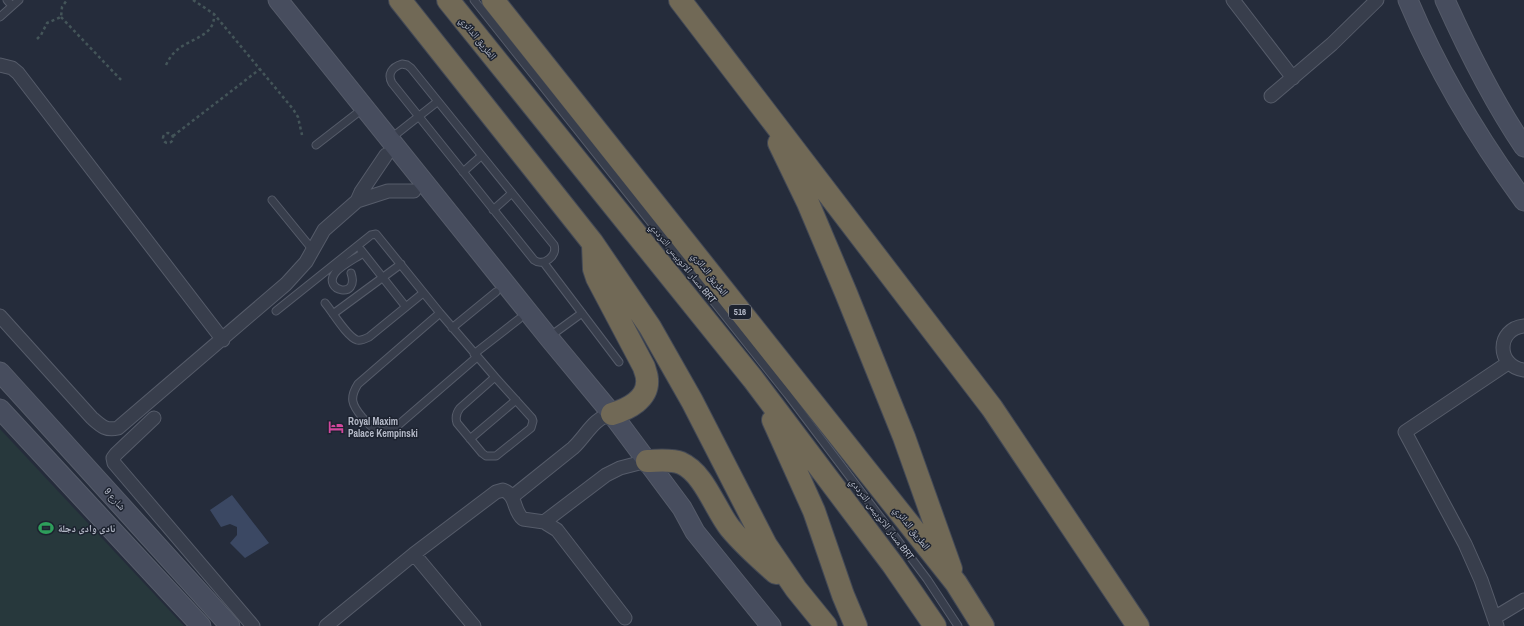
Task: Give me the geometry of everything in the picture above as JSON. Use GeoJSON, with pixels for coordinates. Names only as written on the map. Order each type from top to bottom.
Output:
{"type":"FeatureCollection","features":[{"type":"Feature","properties":{"kind":"highway"},"geometry":{"type":"LineString","coordinates":[[400,0],[592,242],[650,328],[692,401],[766,544],[796,589],[826,626]]}},
{"type":"Feature","properties":{"kind":"highway","name":"الطريق الدائري"},"geometry":{"type":"LineString","coordinates":[[448,0],[754,379],[893,565],[935,626]]}},
{"type":"Feature","properties":{"kind":"highway","name":"الطريق الدائري"},"geometry":{"type":"LineString","coordinates":[[493,0],[956,583],[983,626]]}},
{"type":"Feature","properties":{"kind":"highway","name":"516"},"geometry":{"type":"LineString","coordinates":[[680,0],[992,408],[1138,626]]}},
{"type":"Feature","properties":{"kind":"highway","name":"516"},"geometry":{"type":"LineString","coordinates":[[760,103],[808,204],[846,293],[904,437],[956,583]]}},
{"type":"Feature","properties":{"kind":"highway"},"geometry":{"type":"LineString","coordinates":[[592,242],[594,269],[597,278],[644,367],[647,380],[640,399],[623,411],[605,416]]}},
{"type":"Feature","properties":{"kind":"highway"},"geometry":{"type":"LineString","coordinates":[[754,379],[814,511],[843,595],[856,626]]}},
{"type":"Feature","properties":{"kind":"highway"},"geometry":{"type":"LineString","coordinates":[[642,462],[669,460],[680,462],[688,468],[701,481],[734,532],[761,560],[796,589]]}},
{"type":"Feature","properties":{"kind":"street"},"geometry":{"type":"LineString","coordinates":[[265,0],[356,114],[388,147]]}},
{"type":"Feature","properties":{"kind":"street"},"geometry":{"type":"LineString","coordinates":[[278,0],[388,147],[420,187],[549,338],[605,416]]}},
{"type":"Feature","properties":{"kind":"street"},"geometry":{"type":"LineString","coordinates":[[1233,0],[1293,78]]}},
{"type":"Feature","properties":{"kind":"street"},"geometry":{"type":"LineString","coordinates":[[1271,96],[1332,44],[1377,0]]}},
{"type":"Feature","properties":{"kind":"street"},"geometry":{"type":"LineString","coordinates":[[1408,0],[1427,43],[1463,110],[1487,148],[1524,201]]}},
{"type":"Feature","properties":{"kind":"street"},"geometry":{"type":"LineString","coordinates":[[1445,0],[1476,66],[1495,102],[1524,147]]}},
{"type":"Feature","properties":{"kind":"street"},"geometry":{"type":"LineString","coordinates":[[0,65],[12,68],[18,74],[223,340]]}},
{"type":"Feature","properties":{"kind":"street"},"geometry":{"type":"LineString","coordinates":[[357,201],[388,147]]}},
{"type":"Feature","properties":{"kind":"street"},"geometry":{"type":"LineString","coordinates":[[0,316],[92,418],[104,428],[111,430],[118,428],[223,340],[286,284],[306,262],[324,230],[357,201],[388,191],[420,187]]}},
{"type":"Feature","properties":{"kind":"street"},"geometry":{"type":"LineString","coordinates":[[420,187],[496,292],[605,416],[682,508],[695,532],[771,626]]}},
{"type":"Feature","properties":{"kind":"street"},"geometry":{"type":"LineString","coordinates":[[1524,326],[1510,332],[1504,342],[1503,353],[1508,363],[1513,367],[1524,370]]}},
{"type":"Feature","properties":{"kind":"street"},"geometry":{"type":"LineString","coordinates":[[1508,363],[1405,432],[1467,550],[1481,580],[1496,622],[1524,600]]}},
{"type":"Feature","properties":{"kind":"street","name":"شارع 9"},"geometry":{"type":"LineString","coordinates":[[0,372],[230,626]]}},
{"type":"Feature","properties":{"kind":"street"},"geometry":{"type":"LineString","coordinates":[[0,409],[202,626]]}},
{"type":"Feature","properties":{"kind":"street"},"geometry":{"type":"LineString","coordinates":[[512,497],[573,448],[605,416]]}},
{"type":"Feature","properties":{"kind":"street"},"geometry":{"type":"LineString","coordinates":[[154,418],[116,454],[114,463],[253,626]]}},
{"type":"Feature","properties":{"kind":"street"},"geometry":{"type":"LineString","coordinates":[[544,522],[606,475],[620,468],[642,462]]}},
{"type":"Feature","properties":{"kind":"street"},"geometry":{"type":"LineString","coordinates":[[326,626],[414,554],[499,490],[506,491],[512,497],[516,504],[518,513],[523,519],[544,522],[557,530],[625,618]]}},
{"type":"Feature","properties":{"kind":"street"},"geometry":{"type":"LineString","coordinates":[[414,554],[474,626]]}},
{"type":"Feature","properties":{"kind":"lane"},"geometry":{"type":"LineString","coordinates":[[7,0],[12,6]]}},
{"type":"Feature","properties":{"kind":"lane"},"geometry":{"type":"LineString","coordinates":[[0,17],[19,0]]}},
{"type":"Feature","properties":{"kind":"lane","name":"مسار الاتوبيس الترددي BRT"},"geometry":{"type":"LineString","coordinates":[[474,0],[788,394],[927,579],[958,626]]}},
{"type":"Feature","properties":{"kind":"lane"},"geometry":{"type":"LineString","coordinates":[[397,65],[407,65],[410,68],[554,246],[555,252],[544,263],[537,263],[534,260],[418,117],[390,79],[392,70],[397,65]]}},
{"type":"Feature","properties":{"kind":"lane"},"geometry":{"type":"LineString","coordinates":[[388,147],[418,117],[437,102]]}},
{"type":"Feature","properties":{"kind":"lane"},"geometry":{"type":"LineString","coordinates":[[316,145],[356,114]]}},
{"type":"Feature","properties":{"kind":"lane"},"geometry":{"type":"LineString","coordinates":[[463,172],[481,156]]}},
{"type":"Feature","properties":{"kind":"lane"},"geometry":{"type":"LineString","coordinates":[[493,210],[512,193]]}},
{"type":"Feature","properties":{"kind":"lane"},"geometry":{"type":"LineString","coordinates":[[272,200],[312,250]]}},
{"type":"Feature","properties":{"kind":"lane"},"geometry":{"type":"LineString","coordinates":[[276,311],[358,245],[371,235],[376,234],[440,314],[532,418],[533,421],[531,428],[496,456],[491,457],[482,453],[457,423],[456,412],[495,377]]}},
{"type":"Feature","properties":{"kind":"lane"},"geometry":{"type":"LineString","coordinates":[[358,245],[406,307]]}},
{"type":"Feature","properties":{"kind":"lane"},"geometry":{"type":"LineString","coordinates":[[351,273],[354,280],[352,287],[346,291],[339,290],[333,286],[332,279],[335,272],[363,253]]}},
{"type":"Feature","properties":{"kind":"lane"},"geometry":{"type":"LineString","coordinates":[[544,263],[618,362]]}},
{"type":"Feature","properties":{"kind":"lane"},"geometry":{"type":"LineString","coordinates":[[333,314],[401,264]]}},
{"type":"Feature","properties":{"kind":"lane"},"geometry":{"type":"LineString","coordinates":[[452,328],[496,292]]}},
{"type":"Feature","properties":{"kind":"lane"},"geometry":{"type":"LineString","coordinates":[[325,303],[350,335],[356,340],[363,340],[369,337],[423,293]]}},
{"type":"Feature","properties":{"kind":"lane"},"geometry":{"type":"LineString","coordinates":[[440,314],[358,384],[353,391],[352,400],[355,408],[372,429],[389,431],[396,427],[519,319]]}},
{"type":"Feature","properties":{"kind":"lane"},"geometry":{"type":"LineString","coordinates":[[549,338],[582,314]]}},
{"type":"Feature","properties":{"kind":"lane"},"geometry":{"type":"LineString","coordinates":[[470,439],[516,400]]}},
{"type":"Feature","properties":{"kind":"path"},"geometry":{"type":"LineString","coordinates":[[67,0],[62,7],[61,17],[123,82]]}},
{"type":"Feature","properties":{"kind":"path"},"geometry":{"type":"LineString","coordinates":[[193,0],[214,14],[260,69],[298,117],[302,135]]}},
{"type":"Feature","properties":{"kind":"path"},"geometry":{"type":"LineString","coordinates":[[166,65],[177,50],[211,29],[214,22],[214,14]]}},
{"type":"Feature","properties":{"kind":"path"},"geometry":{"type":"LineString","coordinates":[[37,39],[48,23],[61,17]]}},
{"type":"Feature","properties":{"kind":"path"},"geometry":{"type":"LineString","coordinates":[[173,136],[260,69]]}},
{"type":"Feature","properties":{"kind":"shaded area","name":"نادى وادى دجلة"},"geometry":{"type":"Polygon","coordinates":[[[0,429],[184,626],[0,626],[0,429]]]}},
{"type":"Feature","properties":{"kind":"water"},"geometry":{"type":"Polygon","coordinates":[[[232,495],[269,543],[245,558],[230,543],[237,535],[237,527],[230,524],[221,527],[210,510],[232,495]]]}},
{"type":"Feature","properties":{"kind":"place","name":"Royal Maxim Palace Kempinski"},"geometry":{"type":"Point","coordinates":[336,427]}},
{"type":"Feature","properties":{"kind":"place","name":"نادى وادى دجلة"},"geometry":{"type":"Point","coordinates":[46,528]}}]}
